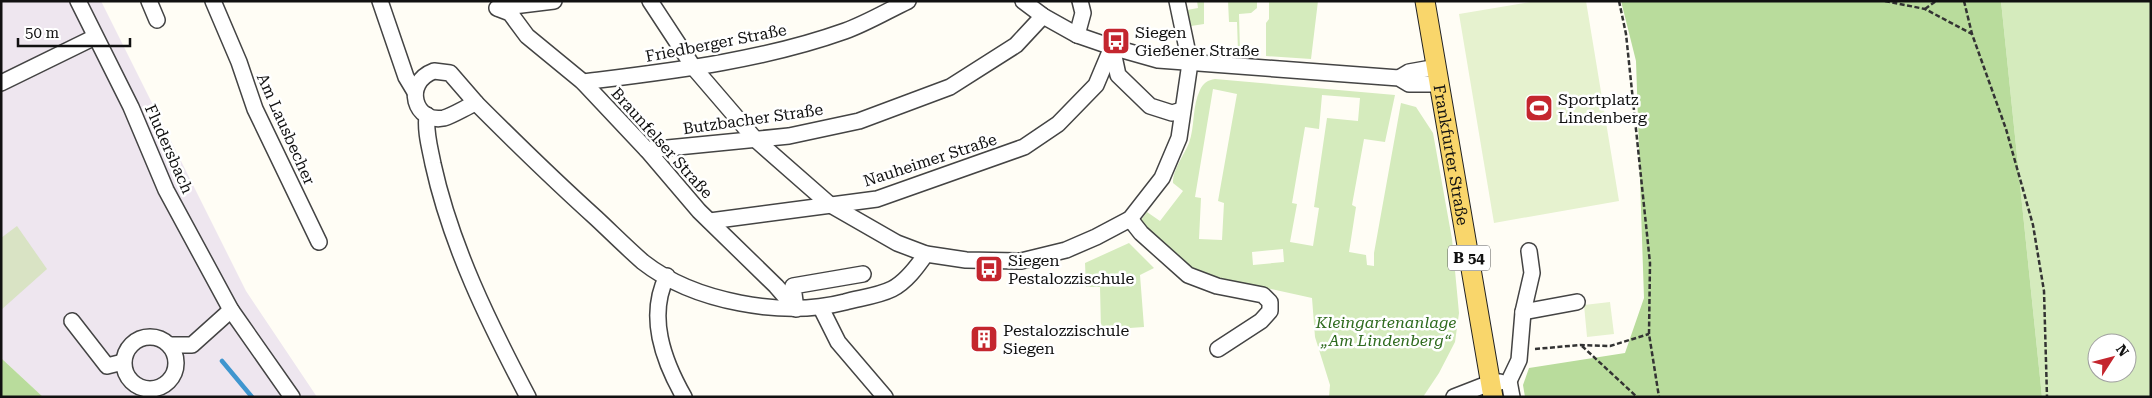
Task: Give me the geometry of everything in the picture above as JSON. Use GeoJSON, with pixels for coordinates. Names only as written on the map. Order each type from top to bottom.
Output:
{"type":"FeatureCollection","features":[{"type":"Feature","properties":{"kind":"main road","name":"Frankfurter Straße"},"geometry":{"type":"LineString","coordinates":[[1425,1],[1497,387]]}},
{"type":"Feature","properties":{"kind":"street","name":"Fludersbach"},"geometry":{"type":"LineString","coordinates":[[78,1],[131,107],[166,190],[230,310],[292,397]]}},
{"type":"Feature","properties":{"kind":"street"},"geometry":{"type":"LineString","coordinates":[[149,1],[157,20]]}},
{"type":"Feature","properties":{"kind":"street","name":"Am Lausbecher"},"geometry":{"type":"LineString","coordinates":[[213,1],[239,62],[255,109],[319,242]]}},
{"type":"Feature","properties":{"kind":"street","name":"Braunfelser Straße"},"geometry":{"type":"LineString","coordinates":[[554,1],[497,8],[510,13],[527,36],[583,82],[710,221],[776,286],[796,309]]}},
{"type":"Feature","properties":{"kind":"street"},"geometry":{"type":"LineString","coordinates":[[650,1],[694,68],[754,139],[830,204],[897,243],[926,254],[966,260],[1022,261],[1066,250],[1096,238],[1130,219],[1162,178],[1179,138],[1190,63],[1177,1]]}},
{"type":"Feature","properties":{"kind":"street","name":"Friedberger Straße"},"geometry":{"type":"LineString","coordinates":[[583,82],[694,68],[770,53],[846,30],[908,1]]}},
{"type":"Feature","properties":{"kind":"street"},"geometry":{"type":"LineString","coordinates":[[1024,1],[1043,16],[1077,35],[1158,60],[1399,78],[1409,72],[1438,75]]}},
{"type":"Feature","properties":{"kind":"street"},"geometry":{"type":"LineString","coordinates":[[1077,35],[1083,13],[1080,1]]}},
{"type":"Feature","properties":{"kind":"street"},"geometry":{"type":"LineString","coordinates":[[381,2],[406,77],[415,92],[420,109],[427,115],[444,118],[476,103]]}},
{"type":"Feature","properties":{"kind":"street","name":"Butzbacher Straße"},"geometry":{"type":"LineString","coordinates":[[647,150],[789,136],[859,121],[950,87],[1016,44],[1043,16]]}},
{"type":"Feature","properties":{"kind":"street"},"geometry":{"type":"LineString","coordinates":[[1,83],[96,36]]}},
{"type":"Feature","properties":{"kind":"street"},"geometry":{"type":"LineString","coordinates":[[1112,47],[1118,75],[1150,106],[1172,113],[1182,110]]}},
{"type":"Feature","properties":{"kind":"street","name":"Nauheimer Straße"},"geometry":{"type":"LineString","coordinates":[[710,221],[877,199],[1024,147],[1058,124],[1096,85],[1112,47]]}},
{"type":"Feature","properties":{"kind":"street"},"geometry":{"type":"LineString","coordinates":[[415,92],[420,80],[426,74],[434,71],[450,73],[476,103],[535,162],[644,262],[695,290],[721,298],[760,306],[796,309],[821,308],[892,289],[914,271],[926,254]]}},
{"type":"Feature","properties":{"kind":"street"},"geometry":{"type":"LineString","coordinates":[[427,115],[426,127],[438,187],[459,252],[505,354],[528,397]]}},
{"type":"Feature","properties":{"kind":"street"},"geometry":{"type":"LineString","coordinates":[[1130,219],[1142,233],[1188,275],[1217,286],[1264,295],[1270,302],[1270,311],[1261,321],[1218,349]]}},
{"type":"Feature","properties":{"kind":"street"},"geometry":{"type":"LineString","coordinates":[[1454,397],[1497,387],[1519,360],[1523,312],[1532,273],[1529,251]]}},
{"type":"Feature","properties":{"kind":"street"},"geometry":{"type":"LineString","coordinates":[[796,309],[793,286],[863,274]]}},
{"type":"Feature","properties":{"kind":"street"},"geometry":{"type":"LineString","coordinates":[[667,276],[660,290],[657,311],[660,345],[670,374],[684,397]]}},
{"type":"Feature","properties":{"kind":"street"},"geometry":{"type":"LineString","coordinates":[[1523,312],[1577,302]]}},
{"type":"Feature","properties":{"kind":"street"},"geometry":{"type":"LineString","coordinates":[[821,308],[838,342],[885,397]]}},
{"type":"Feature","properties":{"kind":"street"},"geometry":{"type":"LineString","coordinates":[[170,345],[176,356],[176,370],[170,381],[160,388],[147,390],[134,385],[126,375],[124,362],[129,348],[141,338],[156,337],[170,345],[192,345],[230,310]]}},
{"type":"Feature","properties":{"kind":"street"},"geometry":{"type":"LineString","coordinates":[[72,321],[107,366],[124,362]]}},
{"type":"Feature","properties":{"kind":"street"},"geometry":{"type":"LineString","coordinates":[[1497,387],[1512,397]]}},
{"type":"Feature","properties":{"kind":"path"},"geometry":{"type":"LineString","coordinates":[[1620,1],[1626,34],[1650,263],[1649,334],[1659,397]]}},
{"type":"Feature","properties":{"kind":"path"},"geometry":{"type":"LineString","coordinates":[[1885,1],[1925,9],[1972,34]]}},
{"type":"Feature","properties":{"kind":"path"},"geometry":{"type":"LineString","coordinates":[[1925,9],[1936,1]]}},
{"type":"Feature","properties":{"kind":"path"},"geometry":{"type":"LineString","coordinates":[[1964,1],[1972,34],[2006,129],[2033,225],[2044,291],[2048,397]]}},
{"type":"Feature","properties":{"kind":"path"},"geometry":{"type":"LineString","coordinates":[[1519,360],[1533,349],[1580,345],[1610,346],[1649,334]]}},
{"type":"Feature","properties":{"kind":"path"},"geometry":{"type":"LineString","coordinates":[[1580,345],[1637,397]]}},
{"type":"Feature","properties":{"kind":"shaded area"},"geometry":{"type":"Polygon","coordinates":[[[1,1],[101,1],[246,291],[317,397],[43,397],[1,358],[1,1]]]}},
{"type":"Feature","properties":{"kind":"green space"},"geometry":{"type":"Polygon","coordinates":[[[1197,1],[1204,1],[1204,24],[1191,26],[1187,10],[1198,8],[1197,1]]]}},
{"type":"Feature","properties":{"kind":"green space"},"geometry":{"type":"Polygon","coordinates":[[[1228,1],[1257,1],[1257,8],[1251,13],[1239,14],[1240,52],[1238,51],[1237,22],[1229,22],[1228,1]]]}},
{"type":"Feature","properties":{"kind":"green space"},"geometry":{"type":"Polygon","coordinates":[[[1269,1],[1318,1],[1311,59],[1266,56],[1266,23],[1269,19],[1269,1]]]}},
{"type":"Feature","properties":{"kind":"green space","name":"Sportplatz Lindenberg"},"geometry":{"type":"Polygon","coordinates":[[[1536,1],[1586,1],[1619,201],[1494,223],[1459,14],[1536,1]]]}},
{"type":"Feature","properties":{"kind":"green space"},"geometry":{"type":"Polygon","coordinates":[[[1621,1],[2001,1],[2042,397],[1525,397],[1523,385],[1529,368],[1625,353],[1644,298],[1636,61],[1621,1]]]}},
{"type":"Feature","properties":{"kind":"green space"},"geometry":{"type":"Polygon","coordinates":[[[2001,1],[2151,1],[2151,397],[2042,397],[2001,1]]]}},
{"type":"Feature","properties":{"kind":"green space","name":"Kleingartenanlage „Am Lindenberg“"},"geometry":{"type":"Polygon","coordinates":[[[1212,79],[1395,95],[1385,142],[1364,139],[1352,205],[1356,207],[1349,252],[1366,255],[1367,265],[1374,266],[1374,253],[1401,103],[1416,107],[1433,133],[1452,239],[1459,313],[1455,342],[1439,373],[1423,397],[1329,397],[1330,385],[1315,337],[1312,298],[1193,272],[1141,225],[1141,220],[1147,212],[1160,221],[1183,191],[1173,183],[1174,173],[1191,137],[1197,96],[1203,85],[1212,79]],[[1213,89],[1195,197],[1201,198],[1199,239],[1222,240],[1224,203],[1218,201],[1237,94],[1213,89]],[[1322,95],[1319,129],[1305,127],[1292,203],[1297,204],[1290,242],[1313,246],[1319,208],[1314,207],[1327,118],[1358,121],[1360,98],[1322,95]],[[1283,249],[1252,252],[1253,265],[1284,262],[1283,249]]]}},
{"type":"Feature","properties":{"kind":"green space"},"geometry":{"type":"Polygon","coordinates":[[[17,226],[47,269],[1,310],[1,238],[17,226]]]}},
{"type":"Feature","properties":{"kind":"green space"},"geometry":{"type":"Polygon","coordinates":[[[1129,243],[1154,268],[1140,275],[1144,327],[1101,330],[1100,287],[1086,287],[1085,263],[1129,243]]]}},
{"type":"Feature","properties":{"kind":"green space"},"geometry":{"type":"Polygon","coordinates":[[[1610,302],[1614,334],[1587,337],[1584,305],[1610,302]]]}},
{"type":"Feature","properties":{"kind":"green space"},"geometry":{"type":"Polygon","coordinates":[[[1,358],[43,397],[1,397],[1,358]]]}},
{"type":"Feature","properties":{"kind":"waterway","name":"Fludersbach"},"geometry":{"type":"LineString","coordinates":[[222,361],[252,397]]}},
{"type":"Feature","properties":{"kind":"place","name":"Siegen Gießener Straße"},"geometry":{"type":"Point","coordinates":[1116,41]}},
{"type":"Feature","properties":{"kind":"place","name":"Sportplatz Lindenberg"},"geometry":{"type":"Point","coordinates":[1539,108]}},
{"type":"Feature","properties":{"kind":"place","name":"Siegen Pestalozzischule"},"geometry":{"type":"Point","coordinates":[989,269]}},
{"type":"Feature","properties":{"kind":"place","name":"Pestalozzischule Siegen"},"geometry":{"type":"Point","coordinates":[984,339]}}]}
